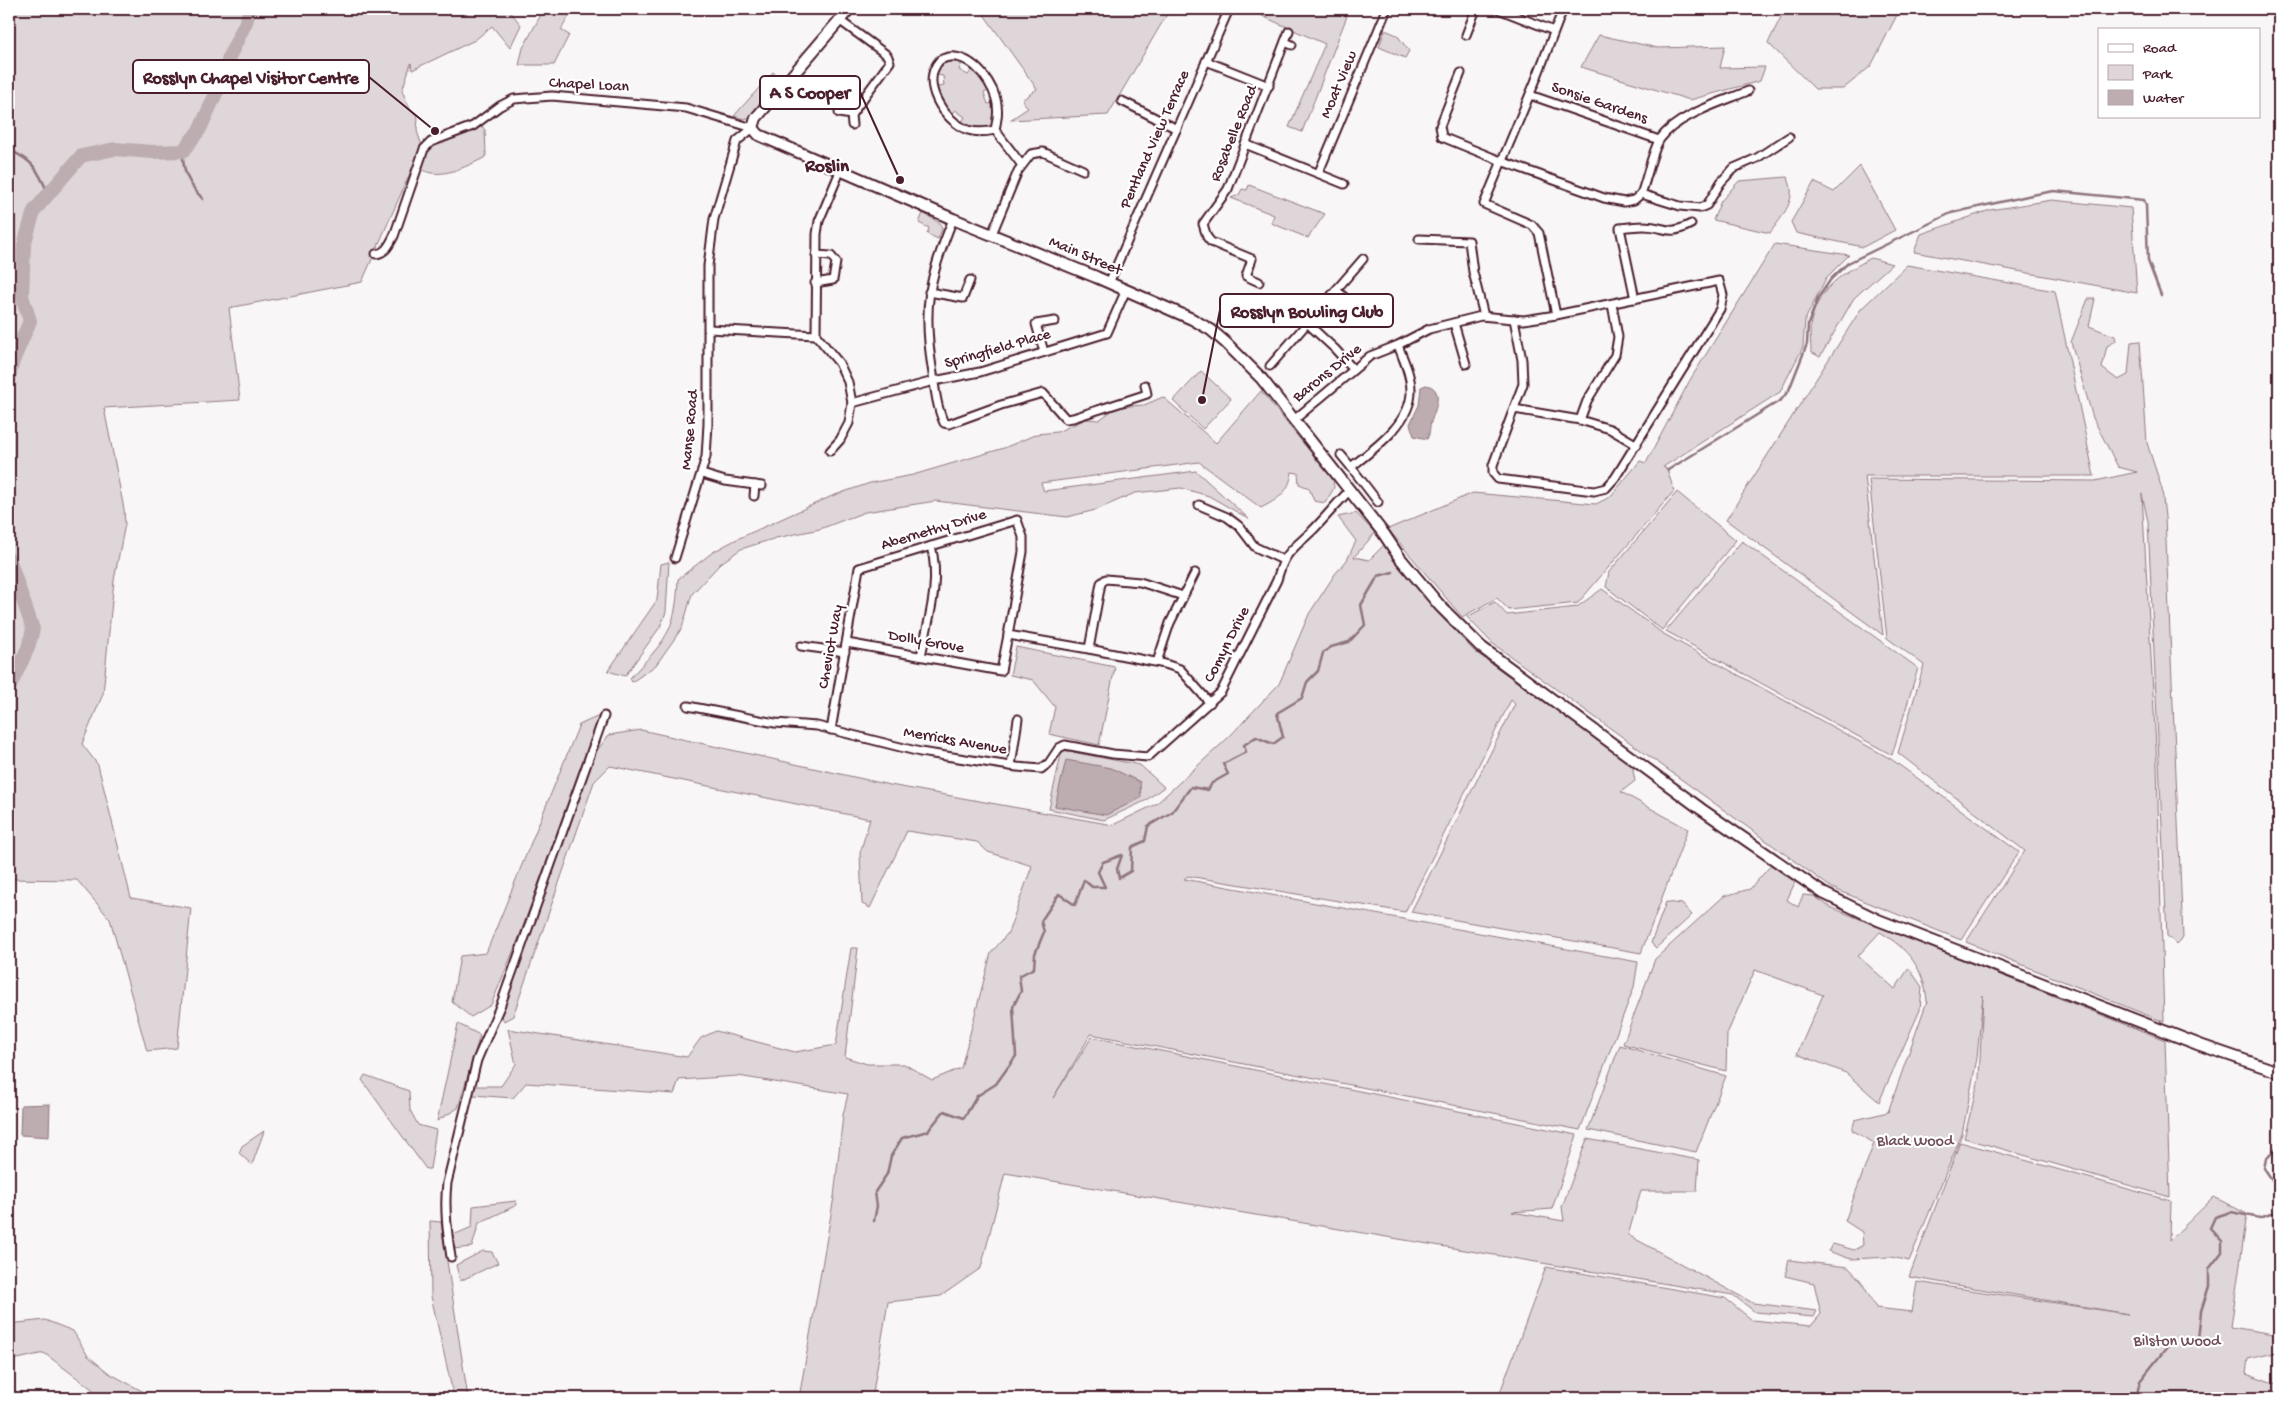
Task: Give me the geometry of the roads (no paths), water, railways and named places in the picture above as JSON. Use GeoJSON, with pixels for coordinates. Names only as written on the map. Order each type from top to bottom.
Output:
{"type":"FeatureCollection","features":[{"type":"Feature","properties":{"kind":"main road"},"geometry":{"type":"LineString","coordinates":[[753,128],[761,113],[849,9]]}},
{"type":"Feature","properties":{"kind":"main road","name":"Main Street"},"geometry":{"type":"LineString","coordinates":[[753,128],[758,135],[841,169],[953,219],[1126,290],[1192,319],[1211,330],[1261,378],[1435,599],[1461,629],[1481,647],[1701,809],[1823,893],[1878,920],[2200,1045],[2277,1070]]}},
{"type":"Feature","properties":{"kind":"street"},"geometry":{"type":"LineString","coordinates":[[1218,9],[1228,11]]}},
{"type":"Feature","properties":{"kind":"street","name":"Moat View"},"geometry":{"type":"LineString","coordinates":[[1319,172],[1387,9]]}},
{"type":"Feature","properties":{"kind":"street"},"geometry":{"type":"LineString","coordinates":[[1466,35],[1476,9]]}},
{"type":"Feature","properties":{"kind":"street"},"geometry":{"type":"LineString","coordinates":[[1498,9],[1554,31]]}},
{"type":"Feature","properties":{"kind":"street"},"geometry":{"type":"LineString","coordinates":[[1556,316],[1538,234],[1532,226],[1484,204],[1530,95],[1563,9]]}},
{"type":"Feature","properties":{"kind":"street","name":"Pentland View Terrace"},"geometry":{"type":"LineString","coordinates":[[1109,283],[1228,11]]}},
{"type":"Feature","properties":{"kind":"street"},"geometry":{"type":"LineString","coordinates":[[839,20],[887,55],[890,62],[852,120],[840,113]]}},
{"type":"Feature","properties":{"kind":"street","name":"Rosabelle Road"},"geometry":{"type":"LineString","coordinates":[[1259,282],[1246,276],[1252,259],[1211,242],[1204,230],[1203,224],[1224,197],[1269,86],[1289,44],[1289,31]]}},
{"type":"Feature","properties":{"kind":"street"},"geometry":{"type":"LineString","coordinates":[[995,130],[984,132],[967,129],[948,116],[936,98],[934,88],[933,72],[940,60],[950,57],[965,60],[988,80],[997,102],[995,130],[1022,164]]}},
{"type":"Feature","properties":{"kind":"street"},"geometry":{"type":"LineString","coordinates":[[1206,61],[1269,86]]}},
{"type":"Feature","properties":{"kind":"street"},"geometry":{"type":"LineString","coordinates":[[1461,73],[1440,126],[1440,134],[1446,139],[1604,198],[1624,202],[1634,200],[1642,194],[1680,206],[1700,208],[1707,205],[1721,182],[1734,168],[1756,158],[1788,137]]}},
{"type":"Feature","properties":{"kind":"street","name":"Sonsie Gardens"},"geometry":{"type":"LineString","coordinates":[[1642,194],[1659,140],[1669,129],[1682,120],[1748,91]]}},
{"type":"Feature","properties":{"kind":"street","name":"Sonsie Gardens"},"geometry":{"type":"LineString","coordinates":[[1530,95],[1659,140]]}},
{"type":"Feature","properties":{"kind":"street","name":"Chapel Loan"},"geometry":{"type":"LineString","coordinates":[[376,254],[381,254],[388,248],[394,236],[424,149],[431,142],[473,126],[500,106],[514,99],[552,96],[648,103],[686,108],[753,128]]}},
{"type":"Feature","properties":{"kind":"street"},"geometry":{"type":"LineString","coordinates":[[1122,101],[1177,128]]}},
{"type":"Feature","properties":{"kind":"street","name":"Manse Road"},"geometry":{"type":"LineString","coordinates":[[676,558],[702,474],[708,424],[708,266],[714,219],[737,142],[753,128]]}},
{"type":"Feature","properties":{"kind":"street"},"geometry":{"type":"LineString","coordinates":[[1245,144],[1319,172],[1344,184]]}},
{"type":"Feature","properties":{"kind":"street"},"geometry":{"type":"LineString","coordinates":[[992,234],[1022,164],[1031,154],[1043,152],[1083,170]]}},
{"type":"Feature","properties":{"kind":"street"},"geometry":{"type":"LineString","coordinates":[[830,451],[840,440],[848,423],[852,403],[848,382],[839,363],[816,335],[816,255],[819,221],[841,169]]}},
{"type":"Feature","properties":{"kind":"street"},"geometry":{"type":"LineString","coordinates":[[953,219],[936,260],[926,316],[934,381],[944,423],[949,424],[1001,405],[1043,393],[1066,419],[1073,418],[1147,394],[1145,385]]}},
{"type":"Feature","properties":{"kind":"street"},"geometry":{"type":"LineString","coordinates":[[1635,299],[1620,228],[1646,226],[1667,232],[1679,230],[1691,224]]}},
{"type":"Feature","properties":{"kind":"street"},"geometry":{"type":"LineString","coordinates":[[1419,239],[1469,241],[1473,272],[1484,316]]}},
{"type":"Feature","properties":{"kind":"street"},"geometry":{"type":"LineString","coordinates":[[816,255],[831,256],[836,262],[834,280],[816,283]]}},
{"type":"Feature","properties":{"kind":"street"},"geometry":{"type":"LineString","coordinates":[[1270,366],[1363,259]]}},
{"type":"Feature","properties":{"kind":"street"},"geometry":{"type":"LineString","coordinates":[[929,292],[963,298],[970,280]]}},
{"type":"Feature","properties":{"kind":"street","name":"Barons Drive"},"geometry":{"type":"LineString","coordinates":[[1294,420],[1370,356],[1398,345],[1429,329],[1484,316],[1514,319],[1556,316],[1719,281],[1723,295],[1720,309],[1636,445]]}},
{"type":"Feature","properties":{"kind":"street","name":"Springfield Place"},"geometry":{"type":"LineString","coordinates":[[852,403],[934,381],[980,372],[1107,333],[1126,290]]}},
{"type":"Feature","properties":{"kind":"street"},"geometry":{"type":"LineString","coordinates":[[1336,290],[1360,311]]}},
{"type":"Feature","properties":{"kind":"street"},"geometry":{"type":"LineString","coordinates":[[1580,420],[1587,401],[1615,355],[1618,337],[1612,304]]}},
{"type":"Feature","properties":{"kind":"street"},"geometry":{"type":"LineString","coordinates":[[1514,319],[1522,360],[1523,384],[1492,465],[1493,473],[1498,479],[1594,491],[1606,488],[1615,478],[1636,445],[1610,429],[1580,420],[1514,409]]}},
{"type":"Feature","properties":{"kind":"street"},"geometry":{"type":"LineString","coordinates":[[1044,352],[1036,324],[1041,320],[1055,321]]}},
{"type":"Feature","properties":{"kind":"street"},"geometry":{"type":"LineString","coordinates":[[1454,323],[1466,364]]}},
{"type":"Feature","properties":{"kind":"street"},"geometry":{"type":"LineString","coordinates":[[1308,324],[1335,348],[1353,369]]}},
{"type":"Feature","properties":{"kind":"street"},"geometry":{"type":"LineString","coordinates":[[709,330],[816,335]]}},
{"type":"Feature","properties":{"kind":"street"},"geometry":{"type":"LineString","coordinates":[[1351,467],[1390,435],[1406,409],[1411,392],[1410,379],[1398,345]]}},
{"type":"Feature","properties":{"kind":"street"},"geometry":{"type":"LineString","coordinates":[[1341,455],[1378,502]]}},
{"type":"Feature","properties":{"kind":"street"},"geometry":{"type":"LineString","coordinates":[[702,474],[725,481],[758,486],[754,496]]}},
{"type":"Feature","properties":{"kind":"street","name":"Comyn Drive"},"geometry":{"type":"LineString","coordinates":[[1065,745],[1113,754],[1148,757],[1210,703],[1221,692],[1277,580],[1283,560],[1295,545],[1312,531],[1349,491]]}},
{"type":"Feature","properties":{"kind":"street"},"geometry":{"type":"LineString","coordinates":[[1199,505],[1227,517],[1239,526],[1255,547],[1283,560]]}},
{"type":"Feature","properties":{"kind":"street","name":"Abernethy Drive"},"geometry":{"type":"LineString","coordinates":[[860,568],[1017,520],[1023,537],[1023,552],[1008,635]]}},
{"type":"Feature","properties":{"kind":"street"},"geometry":{"type":"LineString","coordinates":[[921,656],[936,578],[936,562],[931,546]]}},
{"type":"Feature","properties":{"kind":"street","name":"Cheviot Way"},"geometry":{"type":"LineString","coordinates":[[831,730],[860,568]]}},
{"type":"Feature","properties":{"kind":"street"},"geometry":{"type":"LineString","coordinates":[[1158,662],[1170,623],[1195,573]]}},
{"type":"Feature","properties":{"kind":"street"},"geometry":{"type":"LineString","coordinates":[[1089,649],[1101,584],[1106,578],[1140,582],[1183,596]]}},
{"type":"Feature","properties":{"kind":"street"},"geometry":{"type":"LineString","coordinates":[[1008,635],[1158,662],[1180,669],[1210,703]]}},
{"type":"Feature","properties":{"kind":"street","name":"Dolly Grove"},"geometry":{"type":"LineString","coordinates":[[846,643],[1001,671],[1008,635]]}},
{"type":"Feature","properties":{"kind":"street"},"geometry":{"type":"LineString","coordinates":[[801,646],[845,652]]}},
{"type":"Feature","properties":{"kind":"street","name":"Merricks Avenue"},"geometry":{"type":"LineString","coordinates":[[688,706],[775,723],[817,726],[920,752],[1011,766],[1041,769],[1049,763],[1059,748],[1065,745]]}},
{"type":"Feature","properties":{"kind":"street"},"geometry":{"type":"LineString","coordinates":[[451,1257],[446,1226],[445,1197],[477,1060],[501,1004],[604,716]]}},
{"type":"Feature","properties":{"kind":"street"},"geometry":{"type":"LineString","coordinates":[[1011,766],[1018,718]]}},
{"type":"Feature","properties":{"kind":"water"},"geometry":{"type":"Polygon","coordinates":[[[1426,385],[1432,387],[1437,394],[1427,439],[1414,436],[1410,424],[1419,405],[1421,387],[1426,385]]]}},
{"type":"Feature","properties":{"kind":"water"},"geometry":{"type":"Polygon","coordinates":[[[1066,760],[1111,768],[1140,782],[1141,798],[1106,815],[1055,806],[1066,760]]]}},
{"type":"Feature","properties":{"kind":"water"},"geometry":{"type":"Polygon","coordinates":[[[50,1104],[49,1137],[20,1135],[21,1105],[50,1104]]]}},
{"type":"Feature","properties":{"kind":"waterway"},"geometry":{"type":"LineString","coordinates":[[9,377],[13,361],[30,321],[22,296],[24,245],[34,211],[81,156],[115,149],[152,152],[183,151],[200,129],[250,9]]}},
{"type":"Feature","properties":{"kind":"waterway"},"geometry":{"type":"LineString","coordinates":[[9,150],[24,158],[34,167],[48,193]]}},
{"type":"Feature","properties":{"kind":"waterway"},"geometry":{"type":"LineString","coordinates":[[183,151],[187,177],[203,199]]}},
{"type":"Feature","properties":{"kind":"waterway"},"geometry":{"type":"LineString","coordinates":[[1668,470],[1781,400],[1789,390],[1807,344],[1808,324],[1818,298],[1831,279],[1848,263],[1951,213],[2054,191],[2144,200],[2146,205],[2148,261],[2161,295]]}},
{"type":"Feature","properties":{"kind":"waterway"},"geometry":{"type":"LineString","coordinates":[[9,559],[33,629],[28,648],[9,688]]}},
{"type":"Feature","properties":{"kind":"waterway"},"geometry":{"type":"LineString","coordinates":[[874,1221],[877,1206],[875,1192],[887,1174],[891,1156],[902,1138],[928,1131],[944,1111],[964,1118],[977,1096],[996,1084],[1016,1056],[1013,1007],[1021,991],[1019,976],[1034,968],[1035,954],[1044,932],[1041,921],[1059,894],[1075,905],[1084,880],[1092,887],[1105,887],[1098,872],[1103,862],[1122,855],[1117,869],[1119,878],[1131,871],[1132,847],[1145,841],[1148,826],[1172,812],[1191,787],[1208,790],[1212,783],[1228,774],[1223,764],[1246,752],[1244,745],[1256,737],[1273,744],[1283,737],[1277,713],[1302,698],[1307,682],[1318,671],[1323,653],[1331,647],[1349,642],[1365,625],[1361,605],[1378,576],[1393,572]]}},
{"type":"Feature","properties":{"kind":"waterway"},"geometry":{"type":"LineString","coordinates":[[2279,1146],[2266,1159],[2264,1168],[2277,1187],[2279,1197]]}},
{"type":"Feature","properties":{"kind":"waterway"},"geometry":{"type":"LineString","coordinates":[[2198,1340],[2201,1311],[2209,1286],[2209,1269],[2222,1252],[2222,1241],[2210,1228],[2215,1217],[2231,1212],[2260,1218],[2276,1212],[2279,1204]]}},
{"type":"Feature","properties":{"kind":"waterway"},"geometry":{"type":"LineString","coordinates":[[2136,1398],[2140,1381],[2171,1342]]}},
{"type":"Feature","properties":{"kind":"place","name":"Rosslyn Chapel Visitor Centre"},"geometry":{"type":"Point","coordinates":[435,131]}},
{"type":"Feature","properties":{"kind":"place","name":"A S Cooper"},"geometry":{"type":"Point","coordinates":[900,180]}},
{"type":"Feature","properties":{"kind":"place","name":"Rosslyn Bowling Club"},"geometry":{"type":"Point","coordinates":[1202,400]}},
{"type":"Feature","properties":{"kind":"district","name":"Roslin"},"geometry":{"type":"Point","coordinates":[827,167]}},
{"type":"Feature","properties":{"kind":"park label","name":"Black Wood"},"geometry":{"type":"Point","coordinates":[1915,1142]}},
{"type":"Feature","properties":{"kind":"park label","name":"Bilston Wood"},"geometry":{"type":"Point","coordinates":[2177,1342]}}]}
